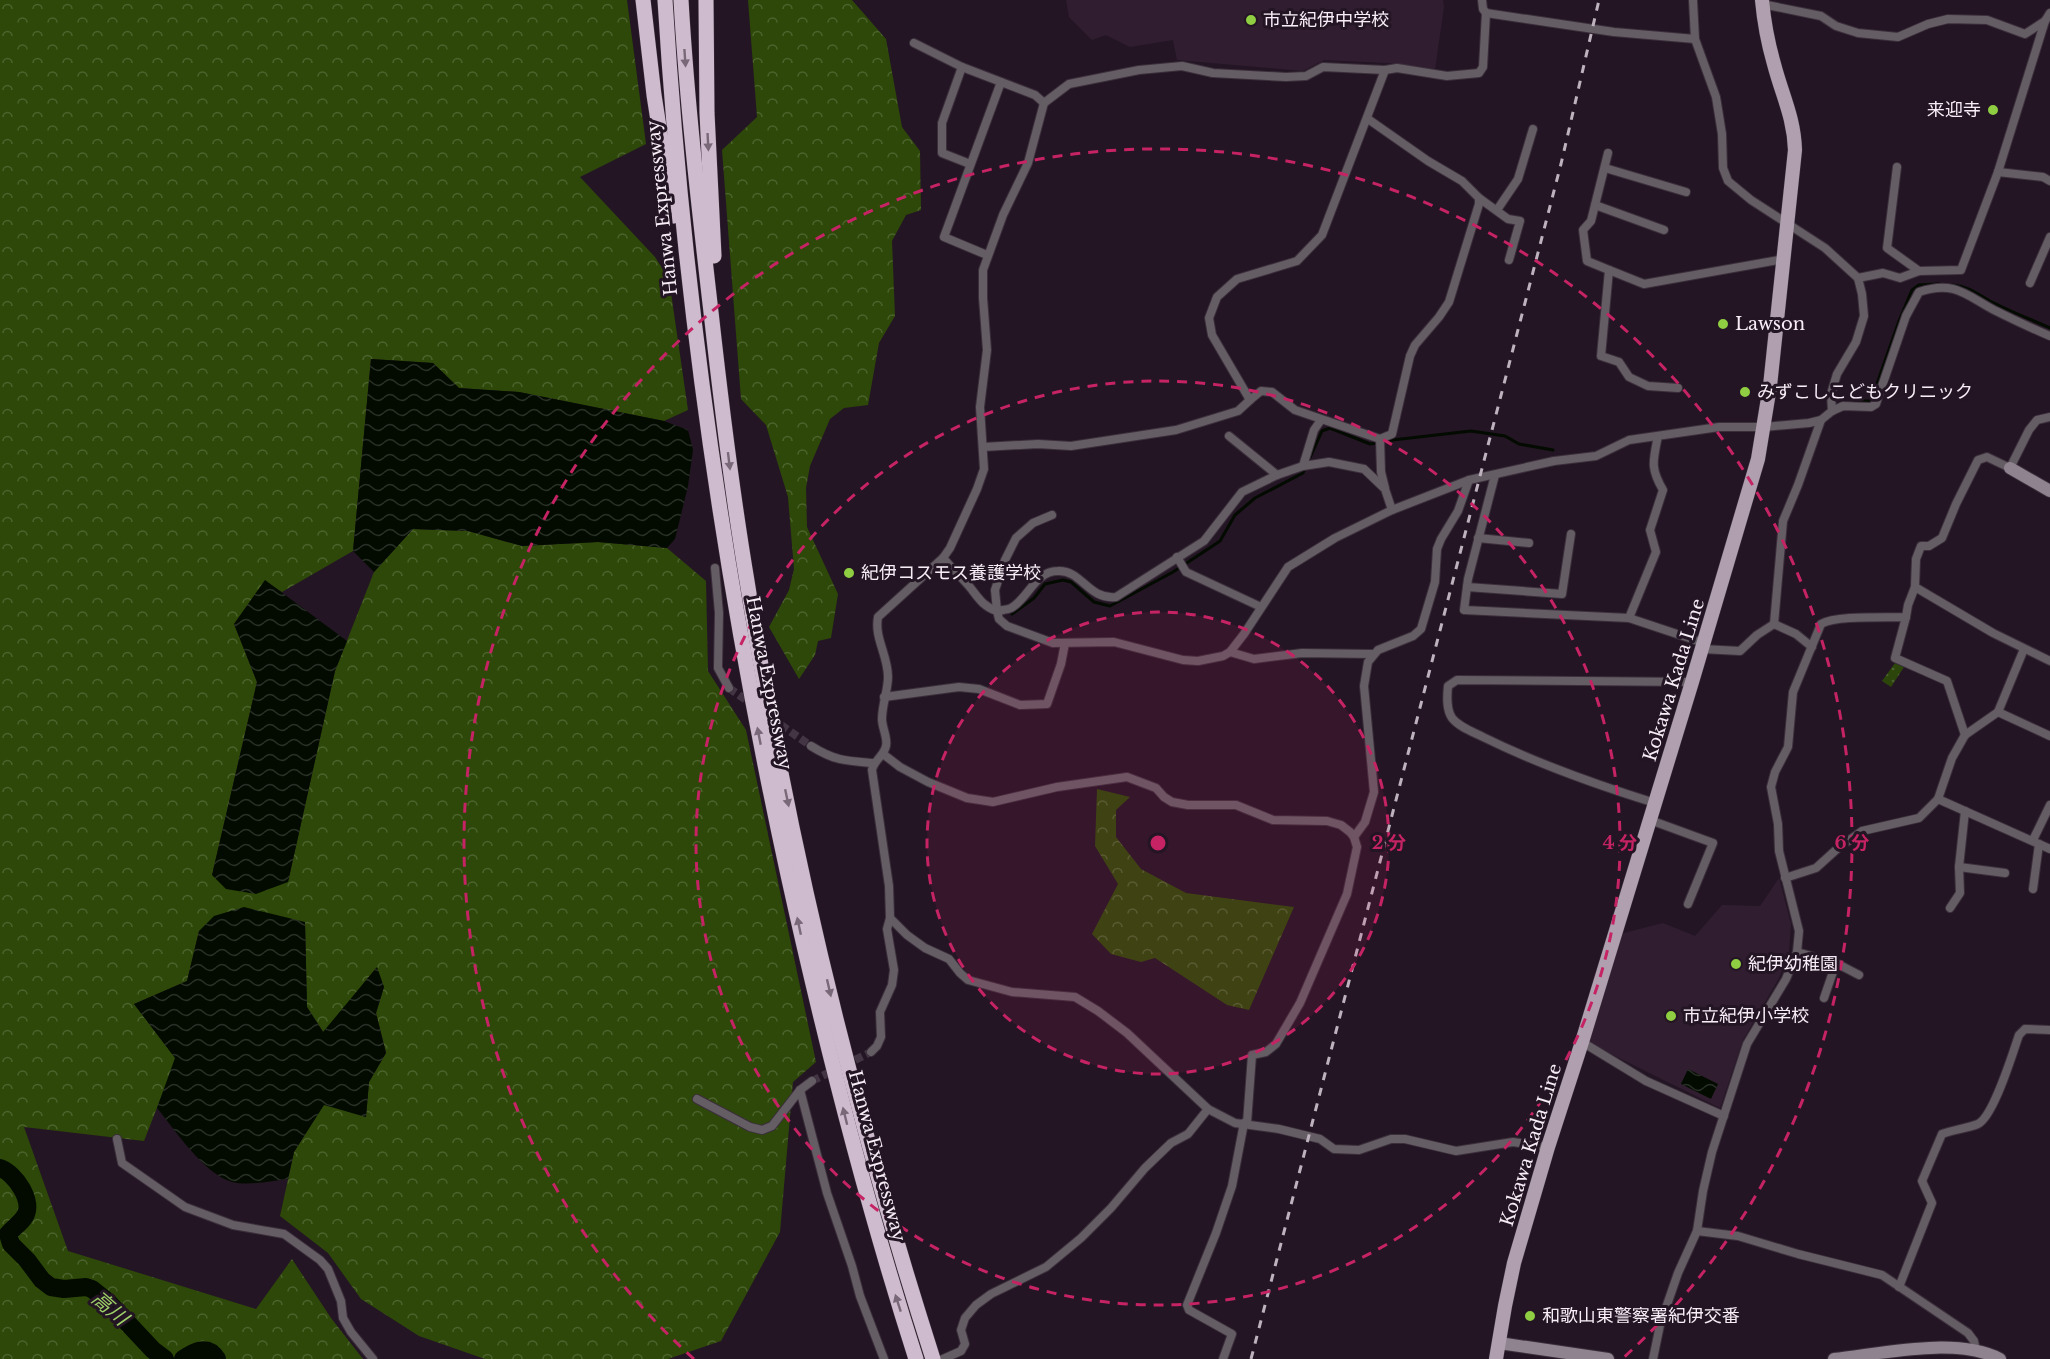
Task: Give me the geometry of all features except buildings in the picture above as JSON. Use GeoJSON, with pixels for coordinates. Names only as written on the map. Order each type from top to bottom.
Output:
{"type":"FeatureCollection","features":[{"type":"Feature","properties":{"kind":"highway"},"geometry":{"type":"LineString","coordinates":[[643,0],[665,171],[695,339]]}},
{"type":"Feature","properties":{"kind":"highway","name":"Hanwa Expressway"},"geometry":{"type":"LineString","coordinates":[[665,0],[676,153],[695,339],[731,588],[802,940],[836,1080],[885,1264],[916,1359]]}},
{"type":"Feature","properties":{"kind":"highway","name":"Hanwa Expressway"},"geometry":{"type":"LineString","coordinates":[[681,0],[688,105],[722,403],[749,596],[780,765],[836,1017],[902,1263],[933,1359]]}},
{"type":"Feature","properties":{"kind":"highway"},"geometry":{"type":"LineString","coordinates":[[706,0],[707,113],[722,403]]}},
{"type":"Feature","properties":{"kind":"main road","name":"Kokawa Kada Line"},"geometry":{"type":"LineString","coordinates":[[1496,1359],[1515,1263],[1548,1147],[1650,820],[1758,459],[1764,427],[1795,150],[1794,129],[1766,35],[1762,2]]}},
{"type":"Feature","properties":{"kind":"main road"},"geometry":{"type":"LineString","coordinates":[[2010,468],[2050,491]]}},
{"type":"Feature","properties":{"kind":"main road"},"geometry":{"type":"LineString","coordinates":[[1499,1343],[1608,1359]]}},
{"type":"Feature","properties":{"kind":"main road"},"geometry":{"type":"LineString","coordinates":[[1834,1359],[1923,1349],[1976,1350],[2000,1359]]}},
{"type":"Feature","properties":{"kind":"street"},"geometry":{"type":"LineString","coordinates":[[871,1052],[881,1037],[880,1011],[892,985],[894,970],[887,929],[890,918],[889,886],[872,770],[873,763],[883,754],[887,744],[882,722],[888,678],[885,655],[875,629],[878,617],[943,558],[950,548],[984,469],[980,407],[987,350],[983,270],[1003,215],[1028,163],[1044,103],[1069,84],[1139,70],[1182,66],[1213,73],[1286,77],[1306,76],[1323,66],[1385,70],[1397,68],[1447,76],[1479,73],[1483,66],[1486,13],[1482,0]]}},
{"type":"Feature","properties":{"kind":"street"},"geometry":{"type":"LineString","coordinates":[[1693,0],[1695,39],[1716,97],[1722,134],[1723,168],[1728,181],[1751,200],[1825,248],[1858,278],[1864,316],[1856,342],[1837,374],[1831,394],[1832,411]]}},
{"type":"Feature","properties":{"kind":"street"},"geometry":{"type":"LineString","coordinates":[[1762,2],[1821,16],[1836,26],[1858,33],[1898,37],[1928,24],[1948,19],[1987,20],[2025,34],[2048,19]]}},
{"type":"Feature","properties":{"kind":"street"},"geometry":{"type":"LineString","coordinates":[[1486,13],[1614,32],[1695,39]]}},
{"type":"Feature","properties":{"kind":"street"},"geometry":{"type":"LineString","coordinates":[[1858,278],[1883,273],[1900,278],[1919,271],[1961,270],[1998,171],[2048,19]]}},
{"type":"Feature","properties":{"kind":"street"},"geometry":{"type":"LineString","coordinates":[[914,43],[962,67],[1035,95],[1044,103]]}},
{"type":"Feature","properties":{"kind":"street"},"geometry":{"type":"LineString","coordinates":[[962,67],[942,123],[942,153],[970,164]]}},
{"type":"Feature","properties":{"kind":"street"},"geometry":{"type":"LineString","coordinates":[[1250,400],[1212,335],[1209,318],[1217,297],[1237,279],[1297,261],[1322,235],[1385,70]]}},
{"type":"Feature","properties":{"kind":"street"},"geometry":{"type":"LineString","coordinates":[[987,255],[944,237],[1001,82]]}},
{"type":"Feature","properties":{"kind":"street"},"geometry":{"type":"LineString","coordinates":[[1368,119],[1428,161],[1462,181],[1479,198],[1508,219],[1520,221],[1509,260]]}},
{"type":"Feature","properties":{"kind":"street"},"geometry":{"type":"LineString","coordinates":[[1497,210],[1518,179],[1533,129]]}},
{"type":"Feature","properties":{"kind":"street"},"geometry":{"type":"LineString","coordinates":[[1608,153],[1592,221],[1583,230],[1587,261],[1644,284],[1784,259]]}},
{"type":"Feature","properties":{"kind":"street"},"geometry":{"type":"LineString","coordinates":[[1897,167],[1887,248],[1919,271]]}},
{"type":"Feature","properties":{"kind":"street"},"geometry":{"type":"LineString","coordinates":[[1605,168],[1686,192]]}},
{"type":"Feature","properties":{"kind":"street"},"geometry":{"type":"LineString","coordinates":[[1998,171],[2043,177],[2050,181]]}},
{"type":"Feature","properties":{"kind":"street"},"geometry":{"type":"LineString","coordinates":[[983,447],[1038,444],[1071,446],[1176,430],[1238,411],[1261,391],[1272,392],[1295,410],[1321,420],[1380,439],[1392,434],[1414,345],[1449,302],[1479,198]]}},
{"type":"Feature","properties":{"kind":"street"},"geometry":{"type":"LineString","coordinates":[[1595,205],[1664,230]]}},
{"type":"Feature","properties":{"kind":"street"},"geometry":{"type":"LineString","coordinates":[[2030,283],[2050,237]]}},
{"type":"Feature","properties":{"kind":"street"},"geometry":{"type":"LineString","coordinates":[[1609,270],[1601,356],[1619,362],[1629,377],[1648,386],[1678,388]]}},
{"type":"Feature","properties":{"kind":"street"},"geometry":{"type":"LineString","coordinates":[[1052,515],[1033,523],[1016,538],[1005,560],[995,590],[999,619],[1007,626],[1053,643],[1114,642],[1183,660],[1198,661],[1223,656],[1230,652],[1288,567],[1335,538],[1392,510],[1469,480],[1554,461],[1596,456],[1629,440],[1719,427],[1764,427],[1809,423],[1821,420],[1843,406],[1871,407],[1876,404],[1906,316],[1919,292],[1931,288],[1968,293],[1993,309],[2050,336]]}},
{"type":"Feature","properties":{"kind":"street"},"geometry":{"type":"LineString","coordinates":[[1965,735],[1947,681],[1895,658],[1908,605],[1915,587],[1916,559],[1921,546],[1929,546],[1942,538],[1978,460],[1987,457],[2010,468],[2029,430],[2037,420],[2050,417]]}},
{"type":"Feature","properties":{"kind":"street"},"geometry":{"type":"LineString","coordinates":[[1303,466],[1314,430],[1321,420]]}},
{"type":"Feature","properties":{"kind":"street"},"geometry":{"type":"LineString","coordinates":[[1774,624],[1783,521],[1821,420]]}},
{"type":"Feature","properties":{"kind":"street"},"geometry":{"type":"LineString","coordinates":[[1229,436],[1277,475]]}},
{"type":"Feature","properties":{"kind":"street"},"geometry":{"type":"LineString","coordinates":[[1629,618],[1656,552],[1650,530],[1663,490],[1654,474],[1653,458],[1658,436]]}},
{"type":"Feature","properties":{"kind":"street"},"geometry":{"type":"LineString","coordinates":[[1380,439],[1381,472],[1392,510]]}},
{"type":"Feature","properties":{"kind":"street"},"geometry":{"type":"LineString","coordinates":[[943,558],[970,587],[979,601],[989,609],[997,611],[1013,607],[1039,578],[1056,570],[1070,572],[1098,596],[1116,597],[1204,541],[1242,492],[1277,475],[1303,466],[1329,462],[1364,469],[1385,489]]}},
{"type":"Feature","properties":{"kind":"street"},"geometry":{"type":"LineString","coordinates":[[1495,475],[1478,538],[1464,610],[1629,618],[1703,646],[1740,651],[1757,635],[1774,624]]}},
{"type":"Feature","properties":{"kind":"street"},"geometry":{"type":"LineString","coordinates":[[1354,837],[1365,822],[1374,792],[1365,686],[1368,662],[1378,650],[1413,636],[1421,629],[1435,582],[1437,549],[1458,512],[1469,480]]}},
{"type":"Feature","properties":{"kind":"street"},"geometry":{"type":"LineString","coordinates":[[1467,587],[1562,594],[1571,534]]}},
{"type":"Feature","properties":{"kind":"street"},"geometry":{"type":"LineString","coordinates":[[1478,538],[1529,543]]}},
{"type":"Feature","properties":{"kind":"street"},"geometry":{"type":"LineString","coordinates":[[1177,558],[1186,572],[1261,607]]}},
{"type":"Feature","properties":{"kind":"street"},"geometry":{"type":"LineString","coordinates":[[714,568],[719,613],[718,668],[729,688]]}},
{"type":"Feature","properties":{"kind":"street"},"geometry":{"type":"LineString","coordinates":[[1915,587],[2024,649],[2050,661]]}},
{"type":"Feature","properties":{"kind":"street"},"geometry":{"type":"LineString","coordinates":[[1653,1359],[1660,1325],[1678,1273],[1697,1231],[1712,1152],[1747,1044],[1782,987],[1797,952],[1799,931],[1779,851],[1778,824],[1771,787],[1775,772],[1788,747],[1794,692],[1821,624],[1827,621],[1906,617]]}},
{"type":"Feature","properties":{"kind":"street"},"geometry":{"type":"LineString","coordinates":[[1774,624],[1796,634],[1812,647]]}},
{"type":"Feature","properties":{"kind":"street"},"geometry":{"type":"LineString","coordinates":[[884,697],[959,687],[979,689],[1020,705],[1047,704],[1061,664],[1065,643]]}},
{"type":"Feature","properties":{"kind":"street"},"geometry":{"type":"LineString","coordinates":[[1785,878],[1816,868],[1862,831],[1918,818],[1938,798],[1952,758],[1965,735],[1998,712],[2024,649]]}},
{"type":"Feature","properties":{"kind":"street"},"geometry":{"type":"LineString","coordinates":[[1230,652],[1254,659],[1302,653],[1373,654]]}},
{"type":"Feature","properties":{"kind":"street"},"geometry":{"type":"LineString","coordinates":[[1655,802],[1600,786],[1500,745],[1463,727],[1452,717],[1447,702],[1448,686],[1457,680],[1692,682]]}},
{"type":"Feature","properties":{"kind":"street"},"geometry":{"type":"LineString","coordinates":[[1998,712],[2050,736]]}},
{"type":"Feature","properties":{"kind":"street"},"geometry":{"type":"LineString","coordinates":[[811,746],[828,757],[873,763]]}},
{"type":"Feature","properties":{"kind":"street"},"geometry":{"type":"LineString","coordinates":[[883,754],[900,767],[928,782],[967,798],[993,802],[1057,787],[1127,777],[1156,788],[1172,802],[1188,805],[1236,805],[1273,820],[1328,821],[1341,825],[1354,837],[1357,847],[1347,894],[1300,1003],[1276,1044],[1266,1052],[1252,1055],[1246,1123],[1232,1186],[1187,1305],[1189,1310],[1232,1334],[1223,1359]]}},
{"type":"Feature","properties":{"kind":"street"},"geometry":{"type":"LineString","coordinates":[[1938,798],[2050,849]]}},
{"type":"Feature","properties":{"kind":"street"},"geometry":{"type":"LineString","coordinates":[[2033,889],[2036,842],[2050,805]]}},
{"type":"Feature","properties":{"kind":"street"},"geometry":{"type":"LineString","coordinates":[[1950,908],[1960,893],[1959,867],[1965,811]]}},
{"type":"Feature","properties":{"kind":"street"},"geometry":{"type":"LineString","coordinates":[[1650,820],[1713,843],[1688,904]]}},
{"type":"Feature","properties":{"kind":"street"},"geometry":{"type":"LineString","coordinates":[[1959,867],[2005,873]]}},
{"type":"Feature","properties":{"kind":"street"},"geometry":{"type":"LineString","coordinates":[[890,918],[907,935],[925,948],[949,959],[968,980],[1012,993],[1075,997],[1091,1006],[1127,1033],[1208,1109],[1235,1123],[1246,1123],[1320,1139],[1334,1149],[1359,1150],[1391,1139],[1456,1151],[1513,1142],[1548,1147]]}},
{"type":"Feature","properties":{"kind":"street"},"geometry":{"type":"LineString","coordinates":[[1797,952],[1836,963],[1858,975]]}},
{"type":"Feature","properties":{"kind":"street"},"geometry":{"type":"LineString","coordinates":[[1824,998],[1836,963]]}},
{"type":"Feature","properties":{"kind":"street"},"geometry":{"type":"LineString","coordinates":[[1899,1287],[1932,1203],[1922,1181],[1942,1134],[1979,1123],[1984,1118],[1996,1098],[2019,1035],[2025,1029],[2050,1030]]}},
{"type":"Feature","properties":{"kind":"street"},"geometry":{"type":"LineString","coordinates":[[1582,1042],[1646,1081],[1724,1116]]}},
{"type":"Feature","properties":{"kind":"street"},"geometry":{"type":"LineString","coordinates":[[697,1099],[750,1127],[762,1130],[772,1126],[800,1090],[812,1081]]}},
{"type":"Feature","properties":{"kind":"street"},"geometry":{"type":"LineString","coordinates":[[800,1090],[826,1193],[852,1266],[860,1296],[884,1359]]}},
{"type":"Feature","properties":{"kind":"street"},"geometry":{"type":"LineString","coordinates":[[943,1359],[961,1351],[965,1344],[961,1330],[965,1318],[976,1305],[991,1294],[1046,1267],[1111,1208],[1145,1168],[1171,1143],[1188,1134],[1208,1109]]}},
{"type":"Feature","properties":{"kind":"street"},"geometry":{"type":"LineString","coordinates":[[117,1139],[122,1163],[184,1207],[233,1224],[284,1234],[320,1260],[328,1269],[333,1280],[341,1301],[343,1318],[351,1332],[373,1359]]}},
{"type":"Feature","properties":{"kind":"street"},"geometry":{"type":"LineString","coordinates":[[1697,1231],[1738,1236],[1882,1275],[1968,1333],[1974,1341],[1976,1350]]}},
{"type":"Feature","properties":{"kind":"shaded area"},"geometry":{"type":"Polygon","coordinates":[[[1066,0],[1443,0],[1444,7],[1435,69],[1388,63],[1324,60],[1303,71],[1177,60],[1173,40],[1130,47],[1106,35],[1092,40],[1069,17],[1066,0]]]}},
{"type":"Feature","properties":{"kind":"shaded area"},"geometry":{"type":"Polygon","coordinates":[[[1779,878],[1791,924],[1789,952],[1779,978],[1743,1040],[1720,1108],[1591,1044],[1589,1035],[1620,934],[1663,923],[1695,936],[1722,905],[1760,906],[1779,878]]]}},
{"type":"Feature","properties":{"kind":"green space"},"geometry":{"type":"Polygon","coordinates":[[[0,0],[627,0],[646,144],[580,177],[655,257],[669,279],[688,410],[664,421],[519,392],[459,388],[433,363],[371,359],[353,551],[282,592],[265,581],[234,624],[257,682],[212,875],[288,882],[335,671],[374,572],[413,529],[468,531],[522,546],[598,542],[667,548],[706,581],[708,671],[746,730],[816,1062],[793,1082],[780,1232],[721,1341],[668,1359],[485,1359],[419,1336],[361,1299],[328,1253],[280,1216],[294,1152],[324,1104],[366,1117],[369,1082],[386,1053],[376,1013],[384,987],[376,968],[324,1033],[307,1007],[305,922],[199,931],[187,981],[134,1004],[176,1059],[144,1141],[24,1127],[68,1251],[256,1309],[292,1259],[331,1318],[363,1359],[0,1359],[0,0]]]}},
{"type":"Feature","properties":{"kind":"green space"},"geometry":{"type":"Polygon","coordinates":[[[748,0],[852,0],[886,39],[902,127],[920,151],[921,210],[906,215],[892,241],[895,316],[879,343],[868,405],[844,408],[830,419],[810,466],[806,488],[807,527],[838,594],[831,638],[818,641],[815,655],[799,679],[769,627],[789,590],[794,569],[788,497],[766,425],[741,399],[722,150],[757,117],[748,0]]]}},
{"type":"Feature","properties":{"kind":"green space"},"geometry":{"type":"Polygon","coordinates":[[[1895,663],[1904,667],[1891,687],[1882,681],[1895,663]]]}},
{"type":"Feature","properties":{"kind":"green space"},"geometry":{"type":"Polygon","coordinates":[[[1097,789],[1130,797],[1116,810],[1116,837],[1141,869],[1186,893],[1294,907],[1249,1010],[1227,1005],[1155,958],[1141,962],[1111,954],[1092,934],[1118,884],[1095,846],[1097,789]]]}},
{"type":"Feature","properties":{"kind":"water"},"geometry":{"type":"Polygon","coordinates":[[[371,359],[433,363],[459,388],[519,392],[664,421],[688,430],[693,450],[688,486],[675,539],[667,548],[598,542],[522,546],[468,531],[413,529],[374,572],[353,551],[371,359]]]}},
{"type":"Feature","properties":{"kind":"water"},"geometry":{"type":"Polygon","coordinates":[[[265,580],[347,641],[335,671],[288,882],[256,894],[226,889],[212,875],[257,682],[234,624],[265,580]]]}},
{"type":"Feature","properties":{"kind":"water"},"geometry":{"type":"Polygon","coordinates":[[[244,907],[305,922],[307,1007],[323,1032],[377,967],[384,987],[376,1013],[386,1053],[369,1082],[366,1117],[324,1105],[294,1152],[288,1179],[246,1184],[232,1182],[211,1170],[191,1150],[157,1108],[175,1058],[134,1004],[187,981],[199,931],[214,916],[244,907]]]}},
{"type":"Feature","properties":{"kind":"water"},"geometry":{"type":"Polygon","coordinates":[[[1688,1069],[1718,1084],[1711,1099],[1681,1084],[1688,1069]]]}},
{"type":"Feature","properties":{"kind":"waterway"},"geometry":{"type":"LineString","coordinates":[[1854,401],[1869,401],[1872,398],[1912,290],[1919,285],[1939,284]]}},
{"type":"Feature","properties":{"kind":"waterway"},"geometry":{"type":"LineString","coordinates":[[1952,285],[1967,288],[1997,305],[2050,328]]}},
{"type":"Feature","properties":{"kind":"waterway"},"geometry":{"type":"LineString","coordinates":[[1012,614],[1034,598],[1045,584],[1063,580],[1071,582],[1094,602],[1110,606],[1173,572],[1220,541],[1235,515],[1255,498],[1303,473],[1322,431],[1330,428],[1370,444],[1377,443]]}},
{"type":"Feature","properties":{"kind":"waterway"},"geometry":{"type":"LineString","coordinates":[[1384,441],[1471,431],[1505,436],[1519,444],[1553,450]]}},
{"type":"Feature","properties":{"kind":"waterway","name":"高川"},"geometry":{"type":"LineString","coordinates":[[0,1168],[17,1181],[27,1203],[25,1216],[8,1234],[11,1244],[42,1280],[51,1287],[92,1289],[107,1301],[153,1350],[165,1359]]}},
{"type":"Feature","properties":{"kind":"waterway","name":"高川"},"geometry":{"type":"LineString","coordinates":[[183,1359],[201,1350],[210,1352],[217,1359]]}},
{"type":"Feature","properties":{"kind":"tunnel"},"geometry":{"type":"LineString","coordinates":[[729,688],[753,705]]}},
{"type":"Feature","properties":{"kind":"tunnel"},"geometry":{"type":"LineString","coordinates":[[771,718],[811,746]]}},
{"type":"Feature","properties":{"kind":"tunnel"},"geometry":{"type":"LineString","coordinates":[[812,1081],[871,1052]]}},
{"type":"Feature","properties":{"kind":"railway"},"geometry":{"type":"LineString","coordinates":[[1251,1359],[1561,164],[1599,0]]}},
{"type":"Feature","properties":{"kind":"place","name":"市立紀伊中学校"},"geometry":{"type":"Point","coordinates":[1251,20]}},
{"type":"Feature","properties":{"kind":"place","name":"来迎寺"},"geometry":{"type":"Point","coordinates":[1993,110]}},
{"type":"Feature","properties":{"kind":"place","name":"Lawson"},"geometry":{"type":"Point","coordinates":[1723,324]}},
{"type":"Feature","properties":{"kind":"place","name":"みずこしこどもクリニック"},"geometry":{"type":"Point","coordinates":[1745,392]}},
{"type":"Feature","properties":{"kind":"place","name":"紀伊コスモス養護学校"},"geometry":{"type":"Point","coordinates":[849,573]}},
{"type":"Feature","properties":{"kind":"place","name":"紀伊幼稚園"},"geometry":{"type":"Point","coordinates":[1736,964]}},
{"type":"Feature","properties":{"kind":"place","name":"市立紀伊小学校"},"geometry":{"type":"Point","coordinates":[1671,1016]}},
{"type":"Feature","properties":{"kind":"place","name":"和歌山東警察署紀伊交番"},"geometry":{"type":"Point","coordinates":[1530,1316]}}]}
